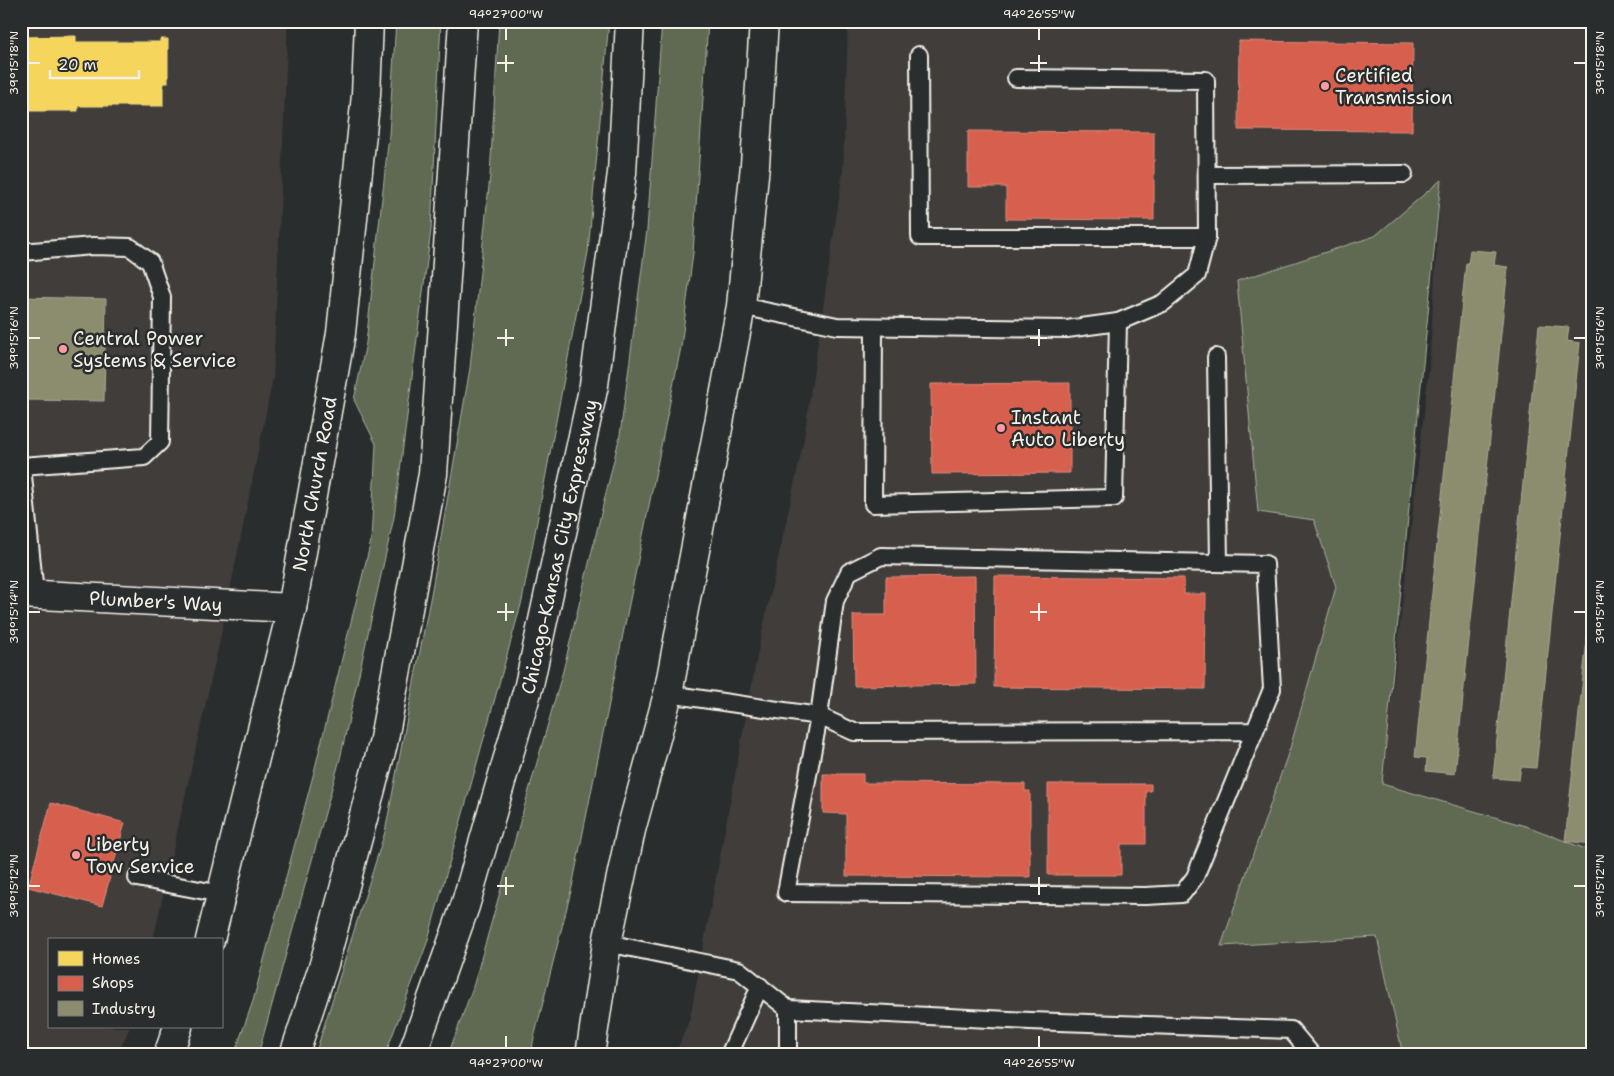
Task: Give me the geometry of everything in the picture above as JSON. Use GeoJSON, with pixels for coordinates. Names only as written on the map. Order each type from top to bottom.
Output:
{"type":"FeatureCollection","features":[{"type":"Feature","properties":{"kind":"main road","name":"North Church Road"},"geometry":{"type":"LineString","coordinates":[[210,938],[292,608],[341,333],[366,95],[369,21]]}},
{"type":"Feature","properties":{"kind":"main road"},"geometry":{"type":"LineString","coordinates":[[294,1055],[324,964],[383,744],[433,474],[463,21]]}},
{"type":"Feature","properties":{"kind":"main road","name":"Chicago-Kansas City Expressway"},"geometry":{"type":"LineString","coordinates":[[412,1055],[465,906],[529,685],[594,385],[622,173],[630,21]]}},
{"type":"Feature","properties":{"kind":"main road"},"geometry":{"type":"LineString","coordinates":[[590,1055],[607,943],[631,830],[668,694],[741,306],[755,165],[764,21]]}},
{"type":"Feature","properties":{"kind":"main road","name":"Plumber's Way"},"geometry":{"type":"LineString","coordinates":[[28,594],[292,608]]}},
{"type":"Feature","properties":{"kind":"main road"},"geometry":{"type":"LineString","coordinates":[[168,1055],[178,1028]]}},
{"type":"Feature","properties":{"kind":"lane"},"geometry":{"type":"LineString","coordinates":[[919,55],[920,237],[1208,237]]}},
{"type":"Feature","properties":{"kind":"lane"},"geometry":{"type":"LineString","coordinates":[[741,306],[837,326],[1067,330],[1118,322],[1163,303],[1197,275],[1208,237],[1206,80],[1016,78]]}},
{"type":"Feature","properties":{"kind":"lane"},"geometry":{"type":"LineString","coordinates":[[1207,175],[1404,174]]}},
{"type":"Feature","properties":{"kind":"lane"},"geometry":{"type":"LineString","coordinates":[[21,252],[93,246],[130,247],[150,262],[162,297],[160,442],[144,457],[22,466],[28,594]]}},
{"type":"Feature","properties":{"kind":"lane"},"geometry":{"type":"LineString","coordinates":[[874,327],[872,504],[1114,498],[1118,322]]}},
{"type":"Feature","properties":{"kind":"lane"},"geometry":{"type":"LineString","coordinates":[[1216,357],[1219,563]]}},
{"type":"Feature","properties":{"kind":"lane"},"geometry":{"type":"LineString","coordinates":[[881,556],[1265,564],[1272,689],[1195,877],[1182,894],[1146,896],[786,892],[819,716],[835,601],[849,572],[881,556]]}},
{"type":"Feature","properties":{"kind":"lane"},"geometry":{"type":"LineString","coordinates":[[668,694],[819,716],[854,732],[1255,731]]}},
{"type":"Feature","properties":{"kind":"lane"},"geometry":{"type":"LineString","coordinates":[[137,878],[221,894]]}},
{"type":"Feature","properties":{"kind":"lane"},"geometry":{"type":"LineString","coordinates":[[607,943],[739,970],[788,1009],[1030,1021],[1292,1030],[1312,1055]]}},
{"type":"Feature","properties":{"kind":"lane"},"geometry":{"type":"LineString","coordinates":[[729,1055],[760,986]]}},
{"type":"Feature","properties":{"kind":"lane"},"geometry":{"type":"LineString","coordinates":[[788,1009],[788,1055]]}},
{"type":"Feature","properties":{"kind":"shaded area"},"geometry":{"type":"Polygon","coordinates":[[[21,21],[288,21],[273,378],[221,635],[153,938],[48,938],[48,1028],[130,1028],[117,1055],[21,1055],[21,21]]]}},
{"type":"Feature","properties":{"kind":"shaded area"},"geometry":{"type":"Polygon","coordinates":[[[872,21],[1593,21],[1593,852],[1532,828],[1382,784],[1429,369],[1441,181],[1376,236],[1237,281],[1336,587],[1290,748],[1222,946],[1377,937],[1403,1055],[675,1055],[690,1018],[759,646],[803,444],[843,171],[848,24],[872,24],[872,21]]]}},
{"type":"Feature","properties":{"kind":"green space"},"geometry":{"type":"Polygon","coordinates":[[[396,21],[441,21],[431,230],[394,517],[340,759],[258,1055],[234,1055],[253,1001],[314,772],[371,541],[376,444],[354,400],[366,343],[389,135],[396,21]]]}},
{"type":"Feature","properties":{"kind":"green space"},"geometry":{"type":"Polygon","coordinates":[[[499,21],[609,21],[588,252],[522,601],[427,943],[385,1055],[315,1055],[385,832],[432,589],[470,368],[490,176],[499,21]]]}},
{"type":"Feature","properties":{"kind":"green space"},"geometry":{"type":"Polygon","coordinates":[[[662,21],[708,21],[693,253],[681,347],[572,887],[533,1042],[532,1055],[448,1055],[473,987],[563,671],[620,435],[647,230],[662,21]]]}},
{"type":"Feature","properties":{"kind":"green space"},"geometry":{"type":"Polygon","coordinates":[[[1441,180],[1382,784],[1532,828],[1593,852],[1593,1055],[1403,1055],[1377,937],[1221,946],[1290,748],[1336,587],[1314,520],[1258,512],[1237,281],[1375,236],[1441,180]]]}},
{"type":"Feature","properties":{"kind":"building: Homes"},"geometry":{"type":"Polygon","coordinates":[[[76,36],[76,42],[160,42],[160,39],[168,39],[168,83],[163,83],[163,106],[78,106],[78,111],[21,111],[21,37],[76,36]]]}},
{"type":"Feature","properties":{"kind":"building: Shops","name":"Certified Transmission"},"geometry":{"type":"Polygon","coordinates":[[[1239,41],[1413,43],[1412,131],[1238,130],[1239,41]]]}},
{"type":"Feature","properties":{"kind":"building: Shops"},"geometry":{"type":"Polygon","coordinates":[[[968,131],[1154,132],[1154,220],[1006,219],[1006,187],[968,187],[968,131]]]}},
{"type":"Feature","properties":{"kind":"building: Shops","name":"Instant Auto Liberty"},"geometry":{"type":"Polygon","coordinates":[[[1070,383],[1070,473],[932,474],[931,384],[1070,383]]]}},
{"type":"Feature","properties":{"kind":"building: Shops"},"geometry":{"type":"Polygon","coordinates":[[[975,576],[976,684],[854,686],[853,615],[886,615],[886,577],[975,576]]]}},
{"type":"Feature","properties":{"kind":"building: Shops"},"geometry":{"type":"Polygon","coordinates":[[[995,576],[1184,578],[1184,594],[1206,594],[1205,689],[994,687],[995,576]]]}},
{"type":"Feature","properties":{"kind":"building: Shops"},"geometry":{"type":"Polygon","coordinates":[[[823,774],[863,774],[863,783],[1025,784],[1025,791],[1030,791],[1030,877],[846,876],[846,814],[823,813],[823,774]]]}},
{"type":"Feature","properties":{"kind":"building: Shops"},"geometry":{"type":"Polygon","coordinates":[[[1048,784],[1151,784],[1151,791],[1146,791],[1146,844],[1121,844],[1121,875],[1048,875],[1048,784]]]}},
{"type":"Feature","properties":{"kind":"building: Shops","name":"Liberty Tow Service"},"geometry":{"type":"Polygon","coordinates":[[[51,803],[125,823],[102,906],[28,887],[51,803]]]}},
{"type":"Feature","properties":{"kind":"building: Industry"},"geometry":{"type":"Polygon","coordinates":[[[1470,250],[1496,252],[1494,265],[1508,267],[1455,774],[1426,771],[1427,758],[1415,757],[1466,263],[1468,264],[1470,250]]]}},
{"type":"Feature","properties":{"kind":"building: Industry","name":"Central Power Systems & Service"},"geometry":{"type":"Polygon","coordinates":[[[21,297],[106,299],[104,401],[21,400],[21,297]]]}},
{"type":"Feature","properties":{"kind":"building: Industry"},"geometry":{"type":"Polygon","coordinates":[[[1539,325],[1569,327],[1567,341],[1580,343],[1536,768],[1521,767],[1519,780],[1493,778],[1539,325]]]}},
{"type":"Feature","properties":{"kind":"building: Industry"},"geometry":{"type":"Polygon","coordinates":[[[1593,585],[1593,844],[1565,841],[1593,585]]]}},
{"type":"Feature","properties":{"kind":"place","name":"Certified Transmission"},"geometry":{"type":"Point","coordinates":[1325,86]}},
{"type":"Feature","properties":{"kind":"place","name":"Central Power Systems & Service"},"geometry":{"type":"Point","coordinates":[63,349]}},
{"type":"Feature","properties":{"kind":"place","name":"Instant Auto Liberty"},"geometry":{"type":"Point","coordinates":[1001,428]}},
{"type":"Feature","properties":{"kind":"place","name":"Liberty Tow Service"},"geometry":{"type":"Point","coordinates":[76,855]}}]}
